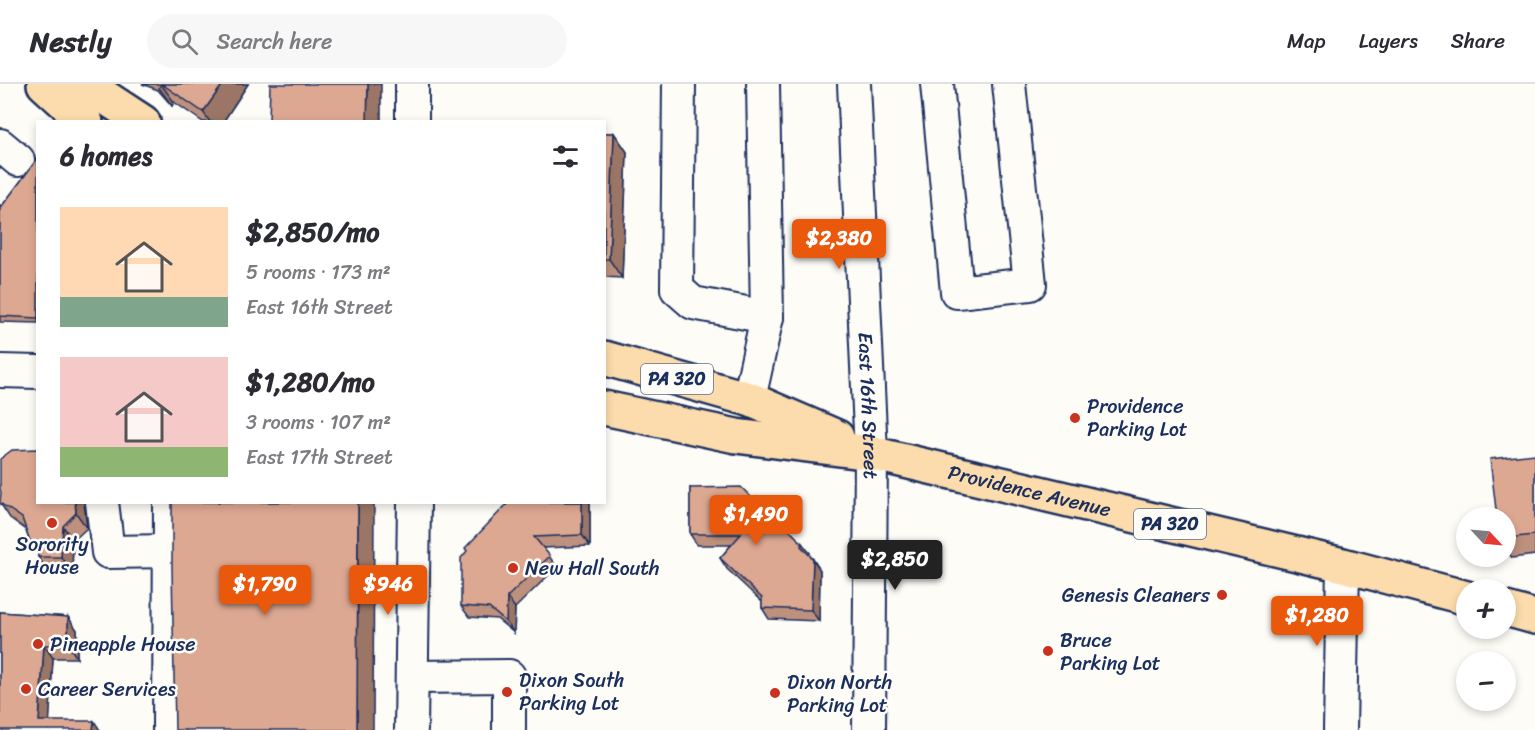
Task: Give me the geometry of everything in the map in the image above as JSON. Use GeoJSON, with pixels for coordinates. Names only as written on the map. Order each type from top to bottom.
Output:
{"type":"FeatureCollection","features":[{"type":"Feature","properties":{"kind":"main road"},"geometry":{"type":"LineString","coordinates":[[44,84],[84,120]]}},
{"type":"Feature","properties":{"kind":"main road"},"geometry":{"type":"LineString","coordinates":[[85,84],[140,120]]}},
{"type":"Feature","properties":{"kind":"main road","name":"Providence Avenue"},"geometry":{"type":"LineString","coordinates":[[606,359],[749,399],[871,453]]}},
{"type":"Feature","properties":{"kind":"main road","name":"Providence Avenue"},"geometry":{"type":"LineString","coordinates":[[606,408],[736,436],[871,453],[1343,565],[1456,595]]}},
{"type":"Feature","properties":{"kind":"main road"},"geometry":{"type":"LineString","coordinates":[[1516,612],[1535,617]]}},
{"type":"Feature","properties":{"kind":"street"},"geometry":{"type":"LineString","coordinates":[[412,84],[412,120]]}},
{"type":"Feature","properties":{"kind":"street"},"geometry":{"type":"LineString","coordinates":[[679,84],[677,289],[693,303],[767,318]]}},
{"type":"Feature","properties":{"kind":"street"},"geometry":{"type":"LineString","coordinates":[[749,399],[767,318],[763,84]]}},
{"type":"Feature","properties":{"kind":"street","name":"East 16th Street"},"geometry":{"type":"LineString","coordinates":[[854,84],[871,453],[869,730]]}},
{"type":"Feature","properties":{"kind":"street"},"geometry":{"type":"LineString","coordinates":[[937,84],[957,292],[1030,284],[1009,84]]}},
{"type":"Feature","properties":{"kind":"street"},"geometry":{"type":"LineString","coordinates":[[0,371],[36,372]]}},
{"type":"Feature","properties":{"kind":"street"},"geometry":{"type":"LineString","coordinates":[[102,504],[108,552],[170,551]]}},
{"type":"Feature","properties":{"kind":"street"},"geometry":{"type":"LineString","coordinates":[[169,730],[170,504]]}},
{"type":"Feature","properties":{"kind":"street"},"geometry":{"type":"LineString","coordinates":[[411,730],[414,504]]}},
{"type":"Feature","properties":{"kind":"street"},"geometry":{"type":"LineString","coordinates":[[1340,730],[1343,565]]}},
{"type":"Feature","properties":{"kind":"street"},"geometry":{"type":"LineString","coordinates":[[412,677],[509,676],[509,730]]}},
{"type":"Feature","properties":{"kind":"building"},"geometry":{"type":"Polygon","coordinates":[[[162,84],[223,84],[203,112],[162,84]]]}},
{"type":"Feature","properties":{"kind":"building"},"geometry":{"type":"Polygon","coordinates":[[[270,84],[368,84],[367,120],[269,120],[270,84]]]}},
{"type":"Feature","properties":{"kind":"building"},"geometry":{"type":"Polygon","coordinates":[[[606,133],[614,133],[609,259],[606,259],[606,133]]]}},
{"type":"Feature","properties":{"kind":"building"},"geometry":{"type":"Polygon","coordinates":[[[36,161],[36,318],[0,316],[0,205],[2,206],[36,161]]]}},
{"type":"Feature","properties":{"kind":"building","name":"Sorority House"},"geometry":{"type":"Polygon","coordinates":[[[36,449],[36,504],[75,504],[76,513],[63,526],[61,557],[38,557],[37,542],[30,541],[22,518],[0,503],[0,459],[12,450],[36,449]]]}},
{"type":"Feature","properties":{"kind":"building"},"geometry":{"type":"Polygon","coordinates":[[[1535,454],[1535,535],[1516,537],[1516,507],[1496,507],[1490,459],[1535,454]]]}},
{"type":"Feature","properties":{"kind":"building"},"geometry":{"type":"Polygon","coordinates":[[[741,487],[753,499],[757,497],[802,543],[801,546],[813,559],[811,610],[762,608],[762,598],[720,558],[741,534],[690,534],[690,488],[741,487]]]}},
{"type":"Feature","properties":{"kind":"building"},"geometry":{"type":"Polygon","coordinates":[[[172,504],[358,504],[357,730],[175,730],[172,504]]]}},
{"type":"Feature","properties":{"kind":"building","name":"New Hall South"},"geometry":{"type":"Polygon","coordinates":[[[507,504],[582,504],[582,535],[534,537],[550,556],[507,597],[506,622],[489,608],[461,606],[461,558],[467,551],[465,548],[507,504]]]}},
{"type":"Feature","properties":{"kind":"building"},"geometry":{"type":"Polygon","coordinates":[[[0,612],[68,617],[68,645],[44,645],[39,721],[94,721],[93,730],[0,730],[0,612]]]}},
{"type":"Feature","properties":{"kind":"place","name":"Providence Parking Lot"},"geometry":{"type":"Point","coordinates":[1075,418]}},
{"type":"Feature","properties":{"kind":"place","name":"Sorority House"},"geometry":{"type":"Point","coordinates":[52,523]}},
{"type":"Feature","properties":{"kind":"place","name":"New Hall South"},"geometry":{"type":"Point","coordinates":[513,568]}},
{"type":"Feature","properties":{"kind":"place","name":"Genesis Cleaners"},"geometry":{"type":"Point","coordinates":[1222,595]}},
{"type":"Feature","properties":{"kind":"place","name":"Pineapple House"},"geometry":{"type":"Point","coordinates":[38,644]}},
{"type":"Feature","properties":{"kind":"place","name":"Bruce Parking Lot"},"geometry":{"type":"Point","coordinates":[1048,651]}},
{"type":"Feature","properties":{"kind":"place","name":"Career Services"},"geometry":{"type":"Point","coordinates":[26,689]}},
{"type":"Feature","properties":{"kind":"place","name":"Dixon South Parking Lot"},"geometry":{"type":"Point","coordinates":[507,692]}},
{"type":"Feature","properties":{"kind":"place","name":"Dixon North Parking Lot"},"geometry":{"type":"Point","coordinates":[775,693]}}]}
